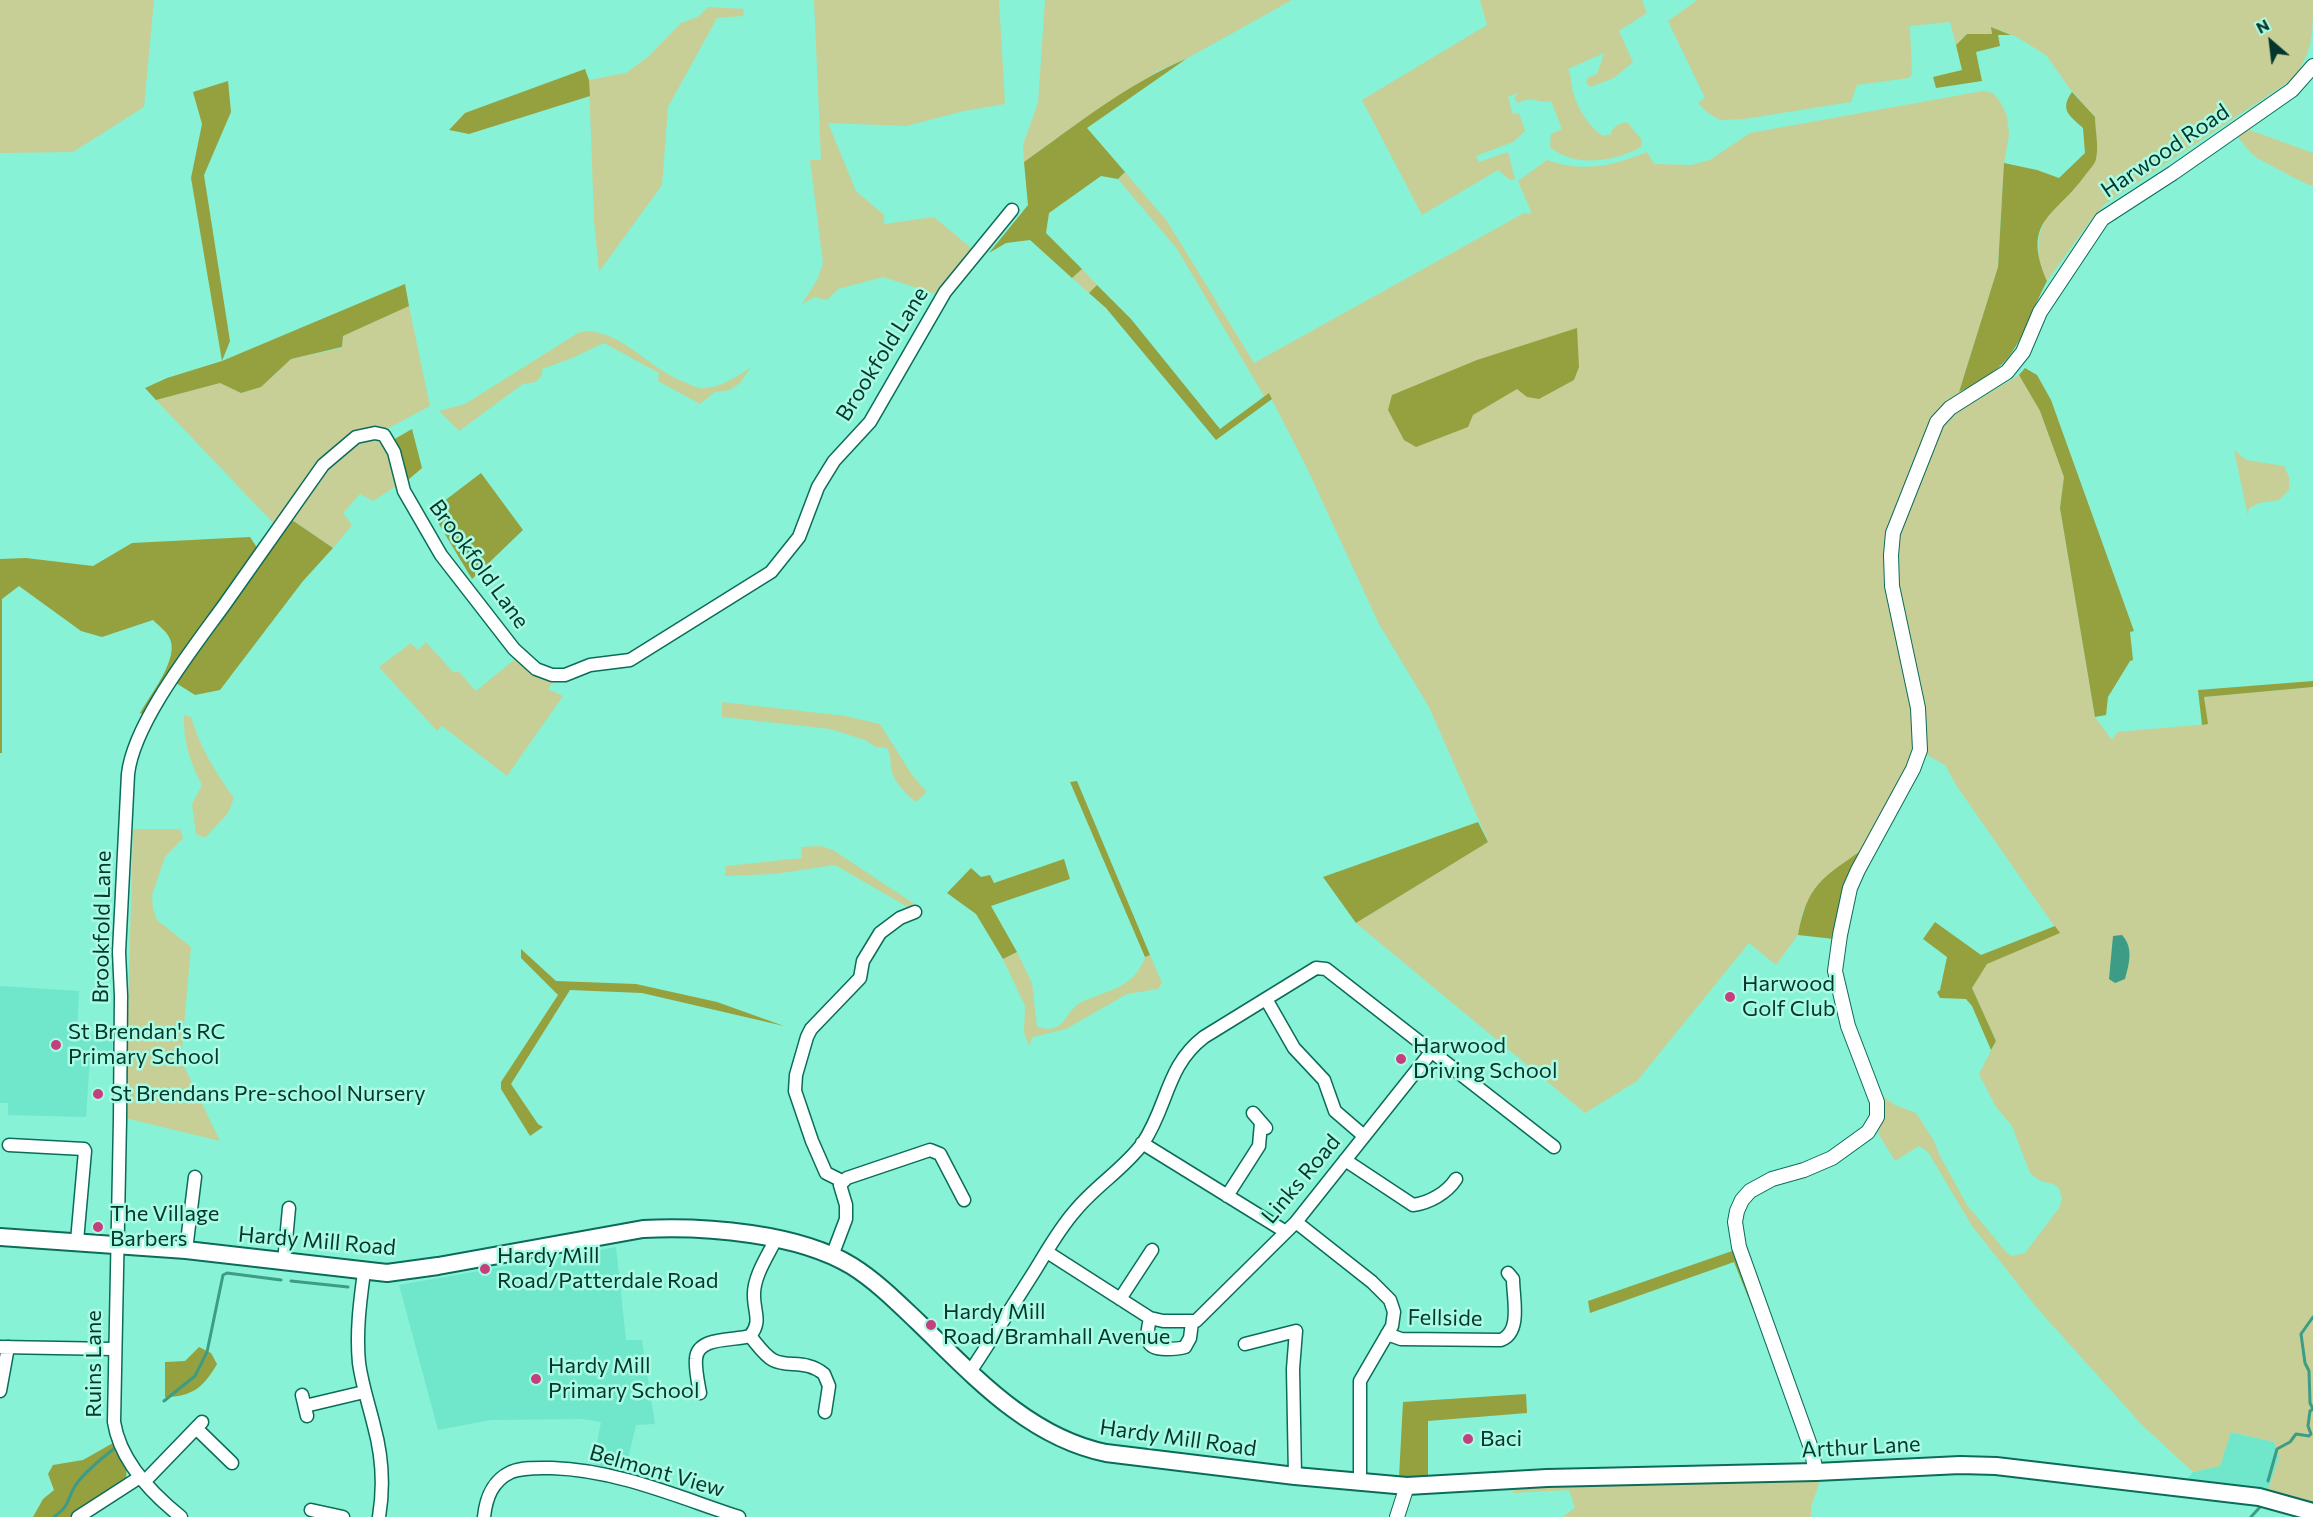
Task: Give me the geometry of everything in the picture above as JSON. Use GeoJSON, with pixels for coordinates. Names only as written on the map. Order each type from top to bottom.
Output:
{"type":"FeatureCollection","features":[{"type":"Feature","properties":{"kind":"main road","name":"Hardy Mill Road"},"geometry":{"type":"LineString","coordinates":[[0,1237],[186,1250],[387,1273],[643,1229],[691,1229],[776,1239],[811,1247],[832,1256],[867,1277],[896,1300],[1006,1404],[1040,1428],[1087,1449],[1295,1476],[1407,1486]]}},
{"type":"Feature","properties":{"kind":"main road","name":"Arthur Lane"},"geometry":{"type":"LineString","coordinates":[[1407,1486],[1547,1478],[1816,1472],[1960,1465],[1996,1466],[2259,1497],[2313,1512]]}},
{"type":"Feature","properties":{"kind":"street","name":"Harwood Road"},"geometry":{"type":"LineString","coordinates":[[1816,1472],[1811,1448],[1739,1247],[1735,1222],[1742,1200],[1750,1191],[1772,1179],[1804,1170],[1832,1158],[1868,1132],[1877,1117],[1877,1102],[1848,1026],[1835,977],[1846,903],[1858,870],[1913,769],[1920,750],[1918,708],[1890,570],[1893,533],[1937,422],[1950,408],[1970,398],[2007,372],[2023,352],[2040,312],[2102,219],[2173,173],[2292,90],[2313,66]]}},
{"type":"Feature","properties":{"kind":"street","name":"Brookfold Lane"},"geometry":{"type":"LineString","coordinates":[[118,1245],[121,996],[119,952],[130,760],[141,732],[179,668],[323,465],[356,437],[375,433],[384,435],[394,452],[404,491],[441,555],[525,661],[536,669],[552,675],[565,675],[590,665],[630,660],[771,572],[799,537],[818,487],[834,461],[870,422],[945,292],[1012,210]]}},
{"type":"Feature","properties":{"kind":"street"},"geometry":{"type":"LineString","coordinates":[[842,1181],[826,1173],[812,1141],[795,1090],[798,1066],[811,1029],[860,978],[862,962],[874,940],[900,918],[915,912]]}},
{"type":"Feature","properties":{"kind":"street"},"geometry":{"type":"LineString","coordinates":[[970,1372],[1076,1209],[1142,1143],[1153,1126],[1177,1066],[1188,1051],[1204,1037],[1311,970],[1326,969],[1554,1147]]}},
{"type":"Feature","properties":{"kind":"street"},"geometry":{"type":"LineString","coordinates":[[1266,999],[1294,1048],[1324,1080],[1335,1111],[1364,1136]]}},
{"type":"Feature","properties":{"kind":"street","name":"Links Road"},"geometry":{"type":"LineString","coordinates":[[1150,1318],[1147,1337],[1152,1346],[1156,1349],[1185,1347],[1190,1338],[1192,1322],[1198,1319],[1296,1222],[1432,1051]]}},
{"type":"Feature","properties":{"kind":"street"},"geometry":{"type":"LineString","coordinates":[[1227,1196],[1259,1146],[1260,1122]]}},
{"type":"Feature","properties":{"kind":"street"},"geometry":{"type":"LineString","coordinates":[[1142,1143],[1286,1232]]}},
{"type":"Feature","properties":{"kind":"street"},"geometry":{"type":"LineString","coordinates":[[9,1145],[84,1149],[77,1241]]}},
{"type":"Feature","properties":{"kind":"street"},"geometry":{"type":"LineString","coordinates":[[832,1256],[846,1219],[846,1204],[840,1188],[842,1181],[847,1178],[930,1150],[940,1154],[964,1200]]}},
{"type":"Feature","properties":{"kind":"street"},"geometry":{"type":"LineString","coordinates":[[1345,1160],[1413,1204],[1427,1202],[1449,1189],[1457,1177]]}},
{"type":"Feature","properties":{"kind":"street"},"geometry":{"type":"LineString","coordinates":[[186,1250],[195,1177]]}},
{"type":"Feature","properties":{"kind":"street"},"geometry":{"type":"LineString","coordinates":[[284,1262],[289,1208]]}},
{"type":"Feature","properties":{"kind":"street"},"geometry":{"type":"LineString","coordinates":[[1296,1222],[1358,1269],[1390,1300],[1394,1312],[1394,1319],[1387,1334],[1360,1381],[1360,1483]]}},
{"type":"Feature","properties":{"kind":"street"},"geometry":{"type":"LineString","coordinates":[[700,1393],[702,1376],[696,1355],[704,1345],[750,1336],[757,1326],[754,1289],[776,1239]]}},
{"type":"Feature","properties":{"kind":"street","name":"Ruins Lane"},"geometry":{"type":"LineString","coordinates":[[118,1245],[114,1349],[114,1422],[117,1439],[142,1479],[166,1505],[181,1517]]}},
{"type":"Feature","properties":{"kind":"street"},"geometry":{"type":"LineString","coordinates":[[1047,1252],[1150,1318],[1192,1322]]}},
{"type":"Feature","properties":{"kind":"street"},"geometry":{"type":"LineString","coordinates":[[1120,1299],[1152,1253]]}},
{"type":"Feature","properties":{"kind":"street"},"geometry":{"type":"LineString","coordinates":[[364,1272],[358,1341],[364,1392],[374,1425],[381,1461],[380,1517]]}},
{"type":"Feature","properties":{"kind":"street","name":"Fellside"},"geometry":{"type":"LineString","coordinates":[[1387,1334],[1401,1339],[1500,1340],[1506,1338],[1514,1327],[1513,1279],[1508,1273]]}},
{"type":"Feature","properties":{"kind":"street"},"geometry":{"type":"LineString","coordinates":[[1245,1344],[1296,1331],[1293,1369],[1295,1476]]}},
{"type":"Feature","properties":{"kind":"street"},"geometry":{"type":"LineString","coordinates":[[750,1336],[774,1361],[801,1364],[820,1370],[827,1379],[823,1399],[825,1412]]}},
{"type":"Feature","properties":{"kind":"street"},"geometry":{"type":"LineString","coordinates":[[0,1391],[4,1347],[114,1349]]}},
{"type":"Feature","properties":{"kind":"street"},"geometry":{"type":"LineString","coordinates":[[304,1405],[364,1392]]}},
{"type":"Feature","properties":{"kind":"street"},"geometry":{"type":"LineString","coordinates":[[78,1517],[142,1479],[199,1425],[232,1463]]}},
{"type":"Feature","properties":{"kind":"street","name":"Belmont View"},"geometry":{"type":"LineString","coordinates":[[484,1517],[489,1493],[498,1480],[518,1470],[538,1468],[578,1469],[614,1476],[739,1517]]}},
{"type":"Feature","properties":{"kind":"street"},"geometry":{"type":"LineString","coordinates":[[1397,1517],[1407,1486]]}},
{"type":"Feature","properties":{"kind":"street"},"geometry":{"type":"LineString","coordinates":[[311,1509],[343,1517]]}},
{"type":"Feature","properties":{"kind":"shaded area"},"geometry":{"type":"Polygon","coordinates":[[[0,0],[154,0],[144,107],[73,152],[0,153],[0,0]]]}},
{"type":"Feature","properties":{"kind":"shaded area"},"geometry":{"type":"Polygon","coordinates":[[[814,0],[999,0],[1005,104],[964,111],[906,126],[828,123],[856,191],[884,215],[884,224],[934,217],[971,248],[936,294],[883,277],[838,289],[827,300],[815,297],[802,304],[817,280],[823,263],[810,160],[821,160],[814,0]]]}},
{"type":"Feature","properties":{"kind":"shaded area"},"geometry":{"type":"Polygon","coordinates":[[[1045,0],[1292,0],[1186,59],[1158,71],[1085,118],[1024,162],[1023,145],[1038,103],[1045,0]]]}},
{"type":"Feature","properties":{"kind":"shaded area"},"geometry":{"type":"Polygon","coordinates":[[[1480,0],[1642,0],[1647,13],[1619,31],[1633,62],[1614,78],[1590,87],[1586,82],[1589,77],[1597,74],[1604,53],[1568,69],[1576,101],[1592,127],[1603,136],[1611,134],[1617,126],[1627,122],[1642,140],[1641,147],[1607,159],[1583,160],[1560,154],[1550,147],[1551,134],[1562,129],[1551,101],[1528,100],[1518,103],[1514,99],[1518,93],[1508,97],[1513,114],[1519,113],[1525,131],[1513,142],[1476,156],[1479,162],[1508,152],[1515,179],[1510,180],[1498,170],[1422,215],[1362,100],[1487,25],[1480,0]]]}},
{"type":"Feature","properties":{"kind":"shaded area"},"geometry":{"type":"Polygon","coordinates":[[[1697,0],[2313,0],[2313,23],[2305,60],[2293,79],[2105,204],[2047,281],[2038,260],[2039,237],[2045,217],[2083,179],[2095,117],[2070,89],[2046,55],[2015,36],[1992,27],[1992,34],[1967,34],[1956,45],[1950,22],[1910,26],[1912,75],[1909,78],[1857,85],[1851,102],[1744,119],[1720,120],[1698,103],[1705,98],[1668,21],[1697,0]]]}},
{"type":"Feature","properties":{"kind":"shaded area"},"geometry":{"type":"Polygon","coordinates":[[[708,7],[744,9],[743,16],[717,18],[668,107],[662,185],[599,272],[594,221],[589,80],[626,73],[649,56],[681,23],[698,17],[708,7]]]}},
{"type":"Feature","properties":{"kind":"shaded area"},"geometry":{"type":"Polygon","coordinates":[[[1991,27],[2011,35],[1998,35],[2000,46],[1976,52],[1982,81],[1936,88],[1933,77],[1962,70],[1956,45],[1967,34],[1992,34],[1991,27]]]}},
{"type":"Feature","properties":{"kind":"shaded area"},"geometry":{"type":"Polygon","coordinates":[[[1186,59],[1087,128],[1125,172],[1118,179],[1101,176],[1049,213],[1046,233],[1082,269],[1072,278],[1030,240],[1006,243],[989,253],[1028,205],[1024,162],[1143,80],[1186,59]]]}},
{"type":"Feature","properties":{"kind":"shaded area"},"geometry":{"type":"Polygon","coordinates":[[[585,69],[589,80],[590,96],[469,134],[449,130],[465,113],[585,69]]]}},
{"type":"Feature","properties":{"kind":"shaded area"},"geometry":{"type":"Polygon","coordinates":[[[228,81],[231,112],[204,175],[230,341],[222,361],[191,178],[202,124],[193,92],[228,81]]]}},
{"type":"Feature","properties":{"kind":"shaded area","name":"Harwood Golf Club"},"geometry":{"type":"Polygon","coordinates":[[[1983,91],[1993,93],[2001,103],[2007,116],[2009,135],[2004,163],[1998,267],[1959,392],[1976,401],[2019,375],[2040,411],[2064,477],[2060,508],[2095,717],[2112,740],[2117,732],[2207,724],[2204,697],[2313,687],[2313,1504],[2267,1493],[2279,1457],[2274,1442],[2231,1432],[2220,1466],[2193,1472],[2142,1425],[2037,1308],[1972,1226],[1928,1152],[1919,1146],[1895,1161],[1878,1133],[1884,1115],[1884,1097],[1895,1105],[1916,1113],[1934,1141],[1967,1205],[2012,1256],[2025,1253],[2059,1208],[2062,1199],[2059,1188],[2040,1181],[2030,1173],[2012,1126],[1996,1107],[1979,1074],[1996,1041],[1972,988],[1986,964],[2059,933],[1956,785],[1945,765],[1927,755],[1912,760],[1862,850],[1829,874],[1803,910],[1798,935],[1776,965],[1749,943],[1637,1081],[1585,1113],[1356,923],[1488,841],[1429,707],[1379,624],[1306,466],[1269,394],[1264,396],[1177,249],[1118,179],[1125,172],[1167,221],[1254,363],[1524,213],[1532,214],[1518,181],[1547,160],[1585,167],[1610,164],[1647,152],[1654,164],[1691,165],[1710,160],[1750,133],[1983,91]]]}},
{"type":"Feature","properties":{"kind":"shaded area"},"geometry":{"type":"Polygon","coordinates":[[[2072,92],[2095,117],[2097,149],[2095,161],[2075,188],[2046,220],[2040,231],[2038,244],[2040,260],[2047,281],[2015,347],[1995,371],[1959,392],[1998,267],[2004,163],[2037,170],[2059,178],[2085,153],[2083,128],[2070,116],[2066,108],[2072,92]]]}},
{"type":"Feature","properties":{"kind":"shaded area"},"geometry":{"type":"Polygon","coordinates":[[[2247,129],[2313,153],[2313,186],[2254,156],[2237,136],[2247,129]]]}},
{"type":"Feature","properties":{"kind":"shaded area"},"geometry":{"type":"Polygon","coordinates":[[[1082,269],[1097,285],[1089,293],[1072,278],[1082,269]]]}},
{"type":"Feature","properties":{"kind":"shaded area"},"geometry":{"type":"Polygon","coordinates":[[[405,284],[409,306],[343,336],[342,347],[291,359],[261,387],[241,393],[220,383],[156,400],[145,388],[167,378],[222,361],[405,284]]]}},
{"type":"Feature","properties":{"kind":"shaded area"},"geometry":{"type":"Polygon","coordinates":[[[1097,285],[1131,319],[1220,429],[1269,393],[1272,399],[1216,440],[1106,308],[1089,293],[1097,285]]]}},
{"type":"Feature","properties":{"kind":"shaded area"},"geometry":{"type":"Polygon","coordinates":[[[409,306],[430,406],[385,430],[368,428],[346,437],[320,462],[275,525],[156,400],[220,383],[241,393],[261,387],[291,359],[342,348],[343,336],[409,306]]]}},
{"type":"Feature","properties":{"kind":"shaded area"},"geometry":{"type":"Polygon","coordinates":[[[1577,328],[1579,367],[1574,380],[1539,399],[1527,397],[1517,389],[1473,415],[1468,427],[1416,447],[1404,440],[1388,410],[1392,395],[1477,360],[1577,328]]]}},
{"type":"Feature","properties":{"kind":"shaded area"},"geometry":{"type":"Polygon","coordinates":[[[588,331],[614,338],[670,375],[699,388],[720,385],[751,367],[740,383],[730,390],[715,392],[700,404],[658,381],[659,373],[604,343],[542,369],[542,375],[536,382],[523,384],[459,431],[439,411],[465,404],[578,333],[588,331]]]}},
{"type":"Feature","properties":{"kind":"shaded area"},"geometry":{"type":"Polygon","coordinates":[[[2025,368],[2037,375],[2051,400],[2134,631],[2130,632],[2133,660],[2130,661],[2108,697],[2106,715],[2095,717],[2060,508],[2064,477],[2040,411],[2019,375],[2025,368]]]}},
{"type":"Feature","properties":{"kind":"shaded area"},"geometry":{"type":"Polygon","coordinates":[[[412,429],[422,468],[408,480],[393,440],[412,429]]]}},
{"type":"Feature","properties":{"kind":"shaded area"},"geometry":{"type":"Polygon","coordinates":[[[369,439],[377,441],[387,450],[398,485],[373,501],[360,494],[343,513],[352,525],[333,548],[292,520],[335,462],[345,452],[369,439]]]}},
{"type":"Feature","properties":{"kind":"shaded area"},"geometry":{"type":"Polygon","coordinates":[[[2234,450],[2246,460],[2284,466],[2289,477],[2289,490],[2279,500],[2259,503],[2249,508],[2248,516],[2234,450]]]}},
{"type":"Feature","properties":{"kind":"shaded area"},"geometry":{"type":"Polygon","coordinates":[[[481,473],[523,530],[472,579],[431,511],[481,473]]]}},
{"type":"Feature","properties":{"kind":"shaded area"},"geometry":{"type":"Polygon","coordinates":[[[292,520],[333,548],[303,581],[220,690],[195,695],[176,683],[292,520]]]}},
{"type":"Feature","properties":{"kind":"shaded area"},"geometry":{"type":"Polygon","coordinates":[[[250,537],[258,549],[189,642],[142,714],[140,713],[163,676],[171,655],[172,645],[169,637],[153,620],[102,637],[81,631],[19,586],[2,599],[2,753],[0,753],[0,559],[26,558],[93,566],[132,543],[250,537]]]}},
{"type":"Feature","properties":{"kind":"shaded area"},"geometry":{"type":"Polygon","coordinates":[[[426,642],[453,672],[459,672],[476,691],[515,659],[535,673],[556,679],[548,689],[563,696],[507,776],[442,726],[437,731],[379,667],[411,643],[418,650],[426,642]]]}},
{"type":"Feature","properties":{"kind":"shaded area"},"geometry":{"type":"Polygon","coordinates":[[[2313,681],[2313,687],[2204,697],[2208,724],[2202,725],[2198,690],[2313,681]]]}},
{"type":"Feature","properties":{"kind":"shaded area"},"geometry":{"type":"Polygon","coordinates":[[[722,702],[845,716],[880,724],[912,775],[927,792],[916,802],[904,791],[892,772],[887,748],[876,747],[865,740],[830,729],[722,717],[722,702]]]}},
{"type":"Feature","properties":{"kind":"shaded area"},"geometry":{"type":"Polygon","coordinates":[[[184,715],[191,717],[209,759],[234,798],[228,813],[205,838],[196,834],[192,804],[202,785],[188,752],[184,715]]]}},
{"type":"Feature","properties":{"kind":"shaded area"},"geometry":{"type":"Polygon","coordinates":[[[1077,781],[1150,955],[1145,957],[1070,782],[1077,781]]]}},
{"type":"Feature","properties":{"kind":"shaded area"},"geometry":{"type":"Polygon","coordinates":[[[1478,822],[1488,842],[1356,923],[1323,877],[1478,822]]]}},
{"type":"Feature","properties":{"kind":"shaded area"},"geometry":{"type":"Polygon","coordinates":[[[133,829],[180,829],[183,838],[165,857],[152,895],[153,909],[157,920],[191,947],[181,1060],[220,1141],[125,1118],[133,829]]]}},
{"type":"Feature","properties":{"kind":"shaded area"},"geometry":{"type":"Polygon","coordinates":[[[821,846],[833,850],[916,905],[911,909],[835,865],[774,874],[725,876],[726,866],[802,858],[801,847],[821,846]]]}},
{"type":"Feature","properties":{"kind":"shaded area"},"geometry":{"type":"Polygon","coordinates":[[[1862,850],[1834,939],[1798,935],[1806,905],[1818,884],[1862,850]]]}},
{"type":"Feature","properties":{"kind":"shaded area"},"geometry":{"type":"Polygon","coordinates":[[[1064,859],[1070,879],[991,906],[1017,952],[1003,959],[976,914],[947,893],[971,868],[981,877],[990,875],[994,883],[1064,859]]]}},
{"type":"Feature","properties":{"kind":"shaded area"},"geometry":{"type":"Polygon","coordinates":[[[1935,922],[1981,955],[2055,926],[2060,933],[1987,964],[1972,988],[1996,1041],[1991,1050],[1972,1006],[1966,999],[1940,998],[1937,992],[1940,990],[1947,957],[1923,939],[1935,922]]]}},
{"type":"Feature","properties":{"kind":"shaded area"},"geometry":{"type":"Polygon","coordinates":[[[521,949],[556,981],[636,984],[717,1002],[784,1026],[642,993],[570,990],[511,1084],[538,1124],[543,1127],[530,1136],[501,1089],[501,1082],[558,995],[521,958],[521,949]]]}},
{"type":"Feature","properties":{"kind":"shaded area"},"geometry":{"type":"Polygon","coordinates":[[[1017,952],[1032,983],[1037,1027],[1046,1029],[1062,1023],[1078,1004],[1130,980],[1145,957],[1150,955],[1162,983],[1158,989],[1127,994],[1066,1029],[1033,1037],[1029,1046],[1024,1032],[1025,1006],[1003,959],[1017,952]]]}},
{"type":"Feature","properties":{"kind":"shaded area","name":"St Brendan's RC Primary School"},"geometry":{"type":"Polygon","coordinates":[[[0,986],[79,991],[77,1034],[113,1035],[112,1055],[90,1058],[86,1117],[8,1115],[8,1103],[0,1103],[0,986]]]}},
{"type":"Feature","properties":{"kind":"shaded area","name":"Hardy Mill Primary School"},"geometry":{"type":"Polygon","coordinates":[[[616,1247],[626,1340],[642,1340],[655,1424],[636,1425],[625,1472],[593,1464],[601,1422],[582,1419],[491,1420],[438,1430],[399,1285],[616,1247]]]}},
{"type":"Feature","properties":{"kind":"shaded area"},"geometry":{"type":"Polygon","coordinates":[[[1735,1250],[1754,1312],[1734,1262],[1590,1313],[1588,1301],[1735,1250]]]}},
{"type":"Feature","properties":{"kind":"shaded area"},"geometry":{"type":"Polygon","coordinates":[[[199,1347],[211,1353],[217,1364],[212,1372],[202,1385],[190,1393],[165,1397],[165,1362],[185,1361],[199,1347]]]}},
{"type":"Feature","properties":{"kind":"shaded area"},"geometry":{"type":"Polygon","coordinates":[[[1526,1394],[1527,1413],[1428,1421],[1428,1477],[1399,1477],[1403,1402],[1526,1394]]]}},
{"type":"Feature","properties":{"kind":"shaded area"},"geometry":{"type":"Polygon","coordinates":[[[2230,1432],[2274,1442],[2279,1457],[2267,1493],[2184,1483],[2193,1472],[2220,1466],[2230,1432]]]}},
{"type":"Feature","properties":{"kind":"shaded area"},"geometry":{"type":"Polygon","coordinates":[[[113,1443],[127,1465],[126,1479],[71,1517],[33,1517],[43,1499],[54,1490],[48,1474],[53,1465],[83,1460],[113,1443]]]}},
{"type":"Feature","properties":{"kind":"shaded area"},"geometry":{"type":"Polygon","coordinates":[[[1820,1481],[1811,1507],[1811,1517],[1563,1517],[1575,1507],[1569,1490],[1512,1493],[1516,1487],[1604,1483],[1820,1481]]]}},
{"type":"Feature","properties":{"kind":"water"},"geometry":{"type":"Polygon","coordinates":[[[2122,935],[2128,945],[2129,962],[2125,979],[2115,983],[2109,979],[2113,936],[2122,935]]]}},
{"type":"Feature","properties":{"kind":"waterway"},"geometry":{"type":"LineString","coordinates":[[164,1401],[195,1376],[207,1352],[223,1275],[227,1273],[281,1280]]}},
{"type":"Feature","properties":{"kind":"waterway"},"geometry":{"type":"LineString","coordinates":[[291,1281],[348,1287]]}},
{"type":"Feature","properties":{"kind":"waterway"},"geometry":{"type":"LineString","coordinates":[[2268,1481],[2277,1449],[2290,1442],[2296,1434],[2309,1436],[2311,1434],[2308,1426],[2310,1411],[2313,1409],[2310,1403],[2309,1371],[2305,1363],[2301,1334],[2313,1317]]}},
{"type":"Feature","properties":{"kind":"waterway"},"geometry":{"type":"LineString","coordinates":[[54,1517],[67,1504],[81,1478],[115,1448]]}},
{"type":"Feature","properties":{"kind":"waterway"},"geometry":{"type":"LineString","coordinates":[[2251,1517],[2260,1507]]}},
{"type":"Feature","properties":{"kind":"place","name":"Harwood Golf Club"},"geometry":{"type":"Point","coordinates":[1730,997]}},
{"type":"Feature","properties":{"kind":"place","name":"St Brendan's RC Primary School"},"geometry":{"type":"Point","coordinates":[56,1045]}},
{"type":"Feature","properties":{"kind":"place","name":"Harwood Driving School"},"geometry":{"type":"Point","coordinates":[1401,1059]}},
{"type":"Feature","properties":{"kind":"place","name":"St Brendans Pre-school Nursery"},"geometry":{"type":"Point","coordinates":[98,1094]}},
{"type":"Feature","properties":{"kind":"place","name":"The Village Barbers"},"geometry":{"type":"Point","coordinates":[98,1227]}},
{"type":"Feature","properties":{"kind":"place","name":"Hardy Mill Road/Patterdale Road"},"geometry":{"type":"Point","coordinates":[485,1269]}},
{"type":"Feature","properties":{"kind":"place","name":"Hardy Mill Road/Bramhall Avenue"},"geometry":{"type":"Point","coordinates":[931,1325]}},
{"type":"Feature","properties":{"kind":"place","name":"Hardy Mill Primary School"},"geometry":{"type":"Point","coordinates":[536,1379]}},
{"type":"Feature","properties":{"kind":"place","name":"Baci"},"geometry":{"type":"Point","coordinates":[1468,1439]}}]}
